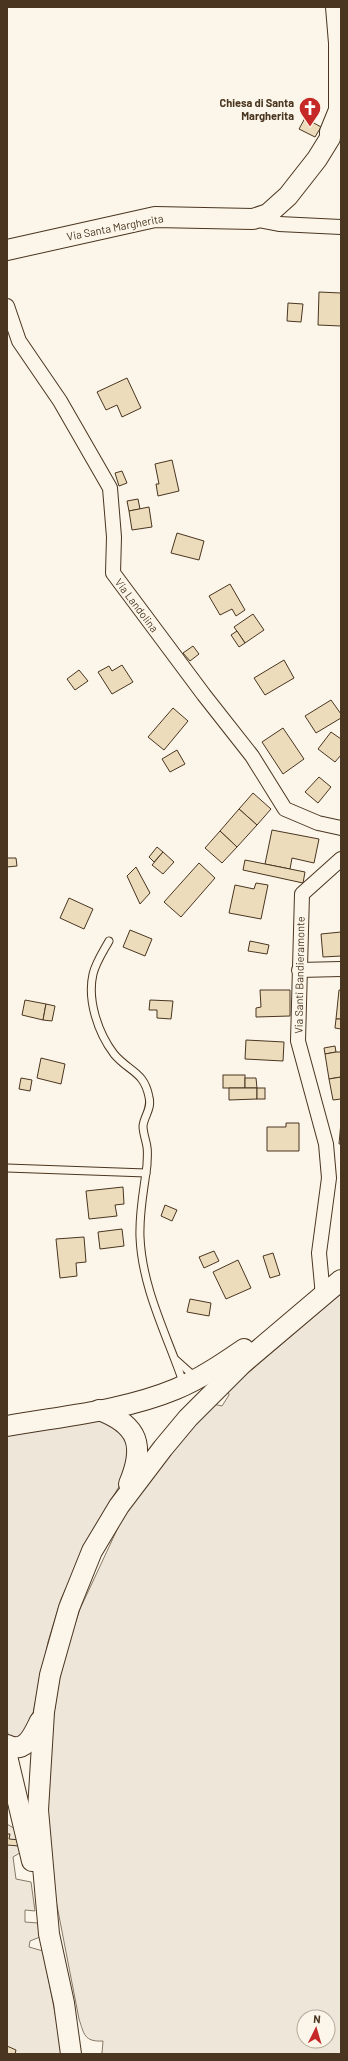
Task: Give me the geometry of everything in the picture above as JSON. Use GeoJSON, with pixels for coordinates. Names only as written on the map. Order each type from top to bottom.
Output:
{"type":"FeatureCollection","features":[{"type":"Feature","properties":{"kind":"main road"},"geometry":{"type":"LineString","coordinates":[[336,7],[339,43],[339,110],[336,137]]}},
{"type":"Feature","properties":{"kind":"main road","name":"Via Santa Margherita"},"geometry":{"type":"LineString","coordinates":[[7,250],[155,217],[253,219],[268,214],[282,203],[336,137]]}},
{"type":"Feature","properties":{"kind":"main road"},"geometry":{"type":"LineString","coordinates":[[7,1426],[100,1410],[176,1390],[199,1387],[243,1363],[341,1280]]}},
{"type":"Feature","properties":{"kind":"main road"},"geometry":{"type":"LineString","coordinates":[[49,1934],[38,1810],[44,1712],[50,1675],[69,1608],[92,1551],[119,1506],[163,1448],[199,1387]]}},
{"type":"Feature","properties":{"kind":"main road"},"geometry":{"type":"LineString","coordinates":[[100,1410],[113,1415],[130,1428],[135,1436],[138,1447],[135,1470],[119,1506]]}},
{"type":"Feature","properties":{"kind":"main road"},"geometry":{"type":"LineString","coordinates":[[7,1745],[12,1747],[21,1747],[28,1743],[44,1712]]}},
{"type":"Feature","properties":{"kind":"main road"},"geometry":{"type":"LineString","coordinates":[[7,1756],[64,2003],[71,2054]]}},
{"type":"Feature","properties":{"kind":"street"},"geometry":{"type":"LineString","coordinates":[[282,203],[286,216],[291,225]]}},
{"type":"Feature","properties":{"kind":"street"},"geometry":{"type":"LineString","coordinates":[[253,219],[291,225],[341,227]]}},
{"type":"Feature","properties":{"kind":"street","name":"Via Landolina"},"geometry":{"type":"LineString","coordinates":[[7,306],[19,341],[60,400],[110,488],[114,536],[113,573],[204,695],[252,756],[285,810],[318,823],[341,828]]}},
{"type":"Feature","properties":{"kind":"street","name":"Via Santi Bandieramonte"},"geometry":{"type":"LineString","coordinates":[[318,1299],[319,1253],[329,1178],[326,1144],[298,1041],[302,894],[341,859]]}},
{"type":"Feature","properties":{"kind":"street"},"geometry":{"type":"LineString","coordinates":[[299,970],[341,969]]}},
{"type":"Feature","properties":{"kind":"lane"},"geometry":{"type":"LineString","coordinates":[[109,941],[96,964],[93,976],[94,1013],[100,1032],[114,1054],[142,1076],[150,1099],[149,1112],[143,1125],[147,1147],[146,1173],[141,1196],[140,1218],[142,1255],[153,1305],[176,1360],[199,1387]]}},
{"type":"Feature","properties":{"kind":"lane"},"geometry":{"type":"LineString","coordinates":[[7,1168],[146,1173]]}},
{"type":"Feature","properties":{"kind":"lane"},"geometry":{"type":"LineString","coordinates":[[176,1360],[199,1387]]}},
{"type":"Feature","properties":{"kind":"shaded area"},"geometry":{"type":"Polygon","coordinates":[[[341,1294],[341,2054],[100,2054],[102,2053],[103,2041],[88,2038],[84,2033],[79,2019],[53,1885],[48,1809],[53,1719],[59,1681],[68,1645],[80,1609],[122,1519],[154,1471],[213,1404],[222,1406],[229,1395],[228,1390],[341,1294]]]}},
{"type":"Feature","properties":{"kind":"shaded area"},"geometry":{"type":"Polygon","coordinates":[[[97,1419],[125,1431],[130,1468],[89,1537],[61,1599],[48,1642],[31,1723],[23,1736],[9,1739],[7,1729],[7,1433],[97,1419]]]}},
{"type":"Feature","properties":{"kind":"shaded area"},"geometry":{"type":"Polygon","coordinates":[[[7,1824],[20,1832],[23,1851],[13,1857],[16,1879],[31,1882],[35,1911],[25,1910],[25,1922],[38,1923],[40,1937],[30,1941],[29,1947],[43,1951],[63,2054],[7,2054],[7,1824]]]}},
{"type":"Feature","properties":{"kind":"building","name":"Chiesa di Santa Margherita"},"geometry":{"type":"Polygon","coordinates":[[[305,118],[321,127],[315,137],[299,129],[305,118]]]}},
{"type":"Feature","properties":{"kind":"building"},"geometry":{"type":"Polygon","coordinates":[[[319,292],[341,293],[341,326],[318,325],[319,292]]]}},
{"type":"Feature","properties":{"kind":"building"},"geometry":{"type":"Polygon","coordinates":[[[288,303],[303,304],[301,322],[287,321],[288,303]]]}},
{"type":"Feature","properties":{"kind":"building"},"geometry":{"type":"Polygon","coordinates":[[[127,378],[141,408],[122,417],[117,405],[106,410],[97,392],[127,378]]]}},
{"type":"Feature","properties":{"kind":"building"},"geometry":{"type":"Polygon","coordinates":[[[172,460],[179,491],[158,496],[156,484],[159,484],[155,464],[172,460]]]}},
{"type":"Feature","properties":{"kind":"building"},"geometry":{"type":"Polygon","coordinates":[[[122,471],[127,483],[119,486],[115,473],[122,471]]]}},
{"type":"Feature","properties":{"kind":"building"},"geometry":{"type":"Polygon","coordinates":[[[138,499],[140,509],[129,511],[127,501],[138,499]]]}},
{"type":"Feature","properties":{"kind":"building"},"geometry":{"type":"Polygon","coordinates":[[[149,507],[152,527],[132,530],[129,511],[149,507]]]}},
{"type":"Feature","properties":{"kind":"building"},"geometry":{"type":"Polygon","coordinates":[[[177,533],[204,541],[199,560],[171,553],[177,533]]]}},
{"type":"Feature","properties":{"kind":"building"},"geometry":{"type":"Polygon","coordinates":[[[230,584],[245,610],[236,616],[232,609],[220,615],[209,596],[230,584]]]}},
{"type":"Feature","properties":{"kind":"building"},"geometry":{"type":"Polygon","coordinates":[[[253,614],[264,630],[245,643],[234,627],[253,614]]]}},
{"type":"Feature","properties":{"kind":"building"},"geometry":{"type":"Polygon","coordinates":[[[237,631],[245,643],[239,647],[231,635],[237,631]]]}},
{"type":"Feature","properties":{"kind":"building"},"geometry":{"type":"Polygon","coordinates":[[[193,646],[199,654],[190,661],[183,653],[193,646]]]}},
{"type":"Feature","properties":{"kind":"building"},"geometry":{"type":"Polygon","coordinates":[[[284,660],[294,678],[265,695],[254,678],[284,660]]]}},
{"type":"Feature","properties":{"kind":"building"},"geometry":{"type":"Polygon","coordinates":[[[122,665],[133,682],[112,694],[98,672],[109,666],[112,671],[122,665]]]}},
{"type":"Feature","properties":{"kind":"building"},"geometry":{"type":"Polygon","coordinates":[[[79,670],[88,681],[75,690],[67,679],[79,670]]]}},
{"type":"Feature","properties":{"kind":"building"},"geometry":{"type":"Polygon","coordinates":[[[331,700],[341,714],[341,718],[316,733],[305,716],[331,700]]]}},
{"type":"Feature","properties":{"kind":"building"},"geometry":{"type":"Polygon","coordinates":[[[173,708],[188,721],[164,750],[148,737],[173,708]]]}},
{"type":"Feature","properties":{"kind":"building"},"geometry":{"type":"Polygon","coordinates":[[[283,728],[304,759],[283,774],[262,742],[283,728]]]}},
{"type":"Feature","properties":{"kind":"building"},"geometry":{"type":"Polygon","coordinates":[[[331,732],[341,739],[341,755],[335,762],[318,749],[331,732]]]}},
{"type":"Feature","properties":{"kind":"building"},"geometry":{"type":"Polygon","coordinates":[[[177,750],[185,764],[170,772],[162,759],[177,750]]]}},
{"type":"Feature","properties":{"kind":"building"},"geometry":{"type":"Polygon","coordinates":[[[319,777],[331,787],[318,803],[305,792],[319,777]]]}},
{"type":"Feature","properties":{"kind":"building"},"geometry":{"type":"Polygon","coordinates":[[[253,793],[271,809],[257,825],[239,809],[253,793]]]}},
{"type":"Feature","properties":{"kind":"building"},"geometry":{"type":"Polygon","coordinates":[[[239,809],[257,825],[237,847],[220,831],[239,809]]]}},
{"type":"Feature","properties":{"kind":"building"},"geometry":{"type":"Polygon","coordinates":[[[272,830],[319,839],[314,863],[292,858],[290,869],[265,864],[272,830]]]}},
{"type":"Feature","properties":{"kind":"building"},"geometry":{"type":"Polygon","coordinates":[[[220,831],[237,847],[222,863],[205,848],[220,831]]]}},
{"type":"Feature","properties":{"kind":"building"},"geometry":{"type":"Polygon","coordinates":[[[157,847],[163,852],[154,862],[149,857],[157,847]]]}},
{"type":"Feature","properties":{"kind":"building"},"geometry":{"type":"Polygon","coordinates":[[[163,852],[174,862],[163,874],[152,865],[163,852]]]}},
{"type":"Feature","properties":{"kind":"building"},"geometry":{"type":"Polygon","coordinates":[[[7,858],[16,858],[17,866],[7,867],[7,858]]]}},
{"type":"Feature","properties":{"kind":"building"},"geometry":{"type":"Polygon","coordinates":[[[245,860],[305,872],[303,883],[243,870],[245,860]]]}},
{"type":"Feature","properties":{"kind":"building"},"geometry":{"type":"Polygon","coordinates":[[[199,863],[215,878],[181,917],[164,902],[199,863]]]}},
{"type":"Feature","properties":{"kind":"building"},"geometry":{"type":"Polygon","coordinates":[[[136,867],[150,893],[140,904],[127,876],[136,867]]]}},
{"type":"Feature","properties":{"kind":"building"},"geometry":{"type":"Polygon","coordinates":[[[256,883],[268,885],[261,919],[229,913],[235,885],[254,889],[256,883]]]}},
{"type":"Feature","properties":{"kind":"building"},"geometry":{"type":"Polygon","coordinates":[[[69,898],[93,909],[84,929],[60,918],[69,898]]]}},
{"type":"Feature","properties":{"kind":"building"},"geometry":{"type":"Polygon","coordinates":[[[130,930],[152,939],[145,956],[123,947],[130,930]]]}},
{"type":"Feature","properties":{"kind":"building"},"geometry":{"type":"Polygon","coordinates":[[[341,932],[341,956],[323,957],[321,934],[341,932]]]}},
{"type":"Feature","properties":{"kind":"building"},"geometry":{"type":"Polygon","coordinates":[[[250,941],[269,945],[267,954],[248,951],[250,941]]]}},
{"type":"Feature","properties":{"kind":"building"},"geometry":{"type":"Polygon","coordinates":[[[260,990],[290,990],[290,1016],[256,1017],[256,1008],[261,1007],[260,990]]]}},
{"type":"Feature","properties":{"kind":"building"},"geometry":{"type":"Polygon","coordinates":[[[339,990],[341,990],[341,1019],[336,1019],[339,990]]]}},
{"type":"Feature","properties":{"kind":"building"},"geometry":{"type":"Polygon","coordinates":[[[25,1000],[46,1004],[43,1020],[22,1015],[25,1000]]]}},
{"type":"Feature","properties":{"kind":"building"},"geometry":{"type":"Polygon","coordinates":[[[150,1000],[173,1001],[171,1019],[157,1018],[157,1010],[149,1010],[150,1000]]]}},
{"type":"Feature","properties":{"kind":"building"},"geometry":{"type":"Polygon","coordinates":[[[46,1004],[55,1006],[52,1021],[43,1020],[46,1004]]]}},
{"type":"Feature","properties":{"kind":"building"},"geometry":{"type":"Polygon","coordinates":[[[336,1019],[341,1019],[341,1029],[335,1028],[336,1019]]]}},
{"type":"Feature","properties":{"kind":"building"},"geometry":{"type":"Polygon","coordinates":[[[246,1040],[284,1042],[283,1061],[245,1059],[246,1040]]]}},
{"type":"Feature","properties":{"kind":"building"},"geometry":{"type":"Polygon","coordinates":[[[335,1046],[336,1052],[325,1054],[324,1048],[335,1046]]]}},
{"type":"Feature","properties":{"kind":"building"},"geometry":{"type":"Polygon","coordinates":[[[341,1052],[341,1077],[329,1079],[325,1054],[341,1052]]]}},
{"type":"Feature","properties":{"kind":"building"},"geometry":{"type":"Polygon","coordinates":[[[41,1058],[65,1064],[61,1084],[37,1078],[41,1058]]]}},
{"type":"Feature","properties":{"kind":"building"},"geometry":{"type":"Polygon","coordinates":[[[223,1075],[245,1075],[245,1088],[223,1088],[223,1075]]]}},
{"type":"Feature","properties":{"kind":"building"},"geometry":{"type":"Polygon","coordinates":[[[341,1077],[341,1099],[333,1100],[329,1079],[341,1077]]]}},
{"type":"Feature","properties":{"kind":"building"},"geometry":{"type":"Polygon","coordinates":[[[21,1078],[32,1080],[30,1091],[19,1089],[21,1078]]]}},
{"type":"Feature","properties":{"kind":"building"},"geometry":{"type":"Polygon","coordinates":[[[245,1078],[256,1078],[257,1088],[245,1088],[245,1078]]]}},
{"type":"Feature","properties":{"kind":"building"},"geometry":{"type":"Polygon","coordinates":[[[229,1088],[257,1088],[257,1099],[229,1100],[229,1088]]]}},
{"type":"Feature","properties":{"kind":"building"},"geometry":{"type":"Polygon","coordinates":[[[257,1088],[265,1088],[265,1099],[257,1099],[257,1088]]]}},
{"type":"Feature","properties":{"kind":"building"},"geometry":{"type":"Polygon","coordinates":[[[341,1122],[341,1144],[339,1144],[341,1122]]]}},
{"type":"Feature","properties":{"kind":"building"},"geometry":{"type":"Polygon","coordinates":[[[286,1123],[299,1123],[299,1151],[267,1151],[267,1127],[286,1127],[286,1123]]]}},
{"type":"Feature","properties":{"kind":"building"},"geometry":{"type":"Polygon","coordinates":[[[123,1187],[124,1204],[115,1205],[117,1216],[89,1219],[86,1191],[123,1187]]]}},
{"type":"Feature","properties":{"kind":"building"},"geometry":{"type":"Polygon","coordinates":[[[165,1205],[177,1210],[172,1221],[161,1216],[165,1205]]]}},
{"type":"Feature","properties":{"kind":"building"},"geometry":{"type":"Polygon","coordinates":[[[122,1229],[124,1246],[100,1249],[98,1232],[122,1229]]]}},
{"type":"Feature","properties":{"kind":"building"},"geometry":{"type":"Polygon","coordinates":[[[84,1237],[86,1262],[76,1263],[77,1276],[60,1278],[56,1239],[84,1237]]]}},
{"type":"Feature","properties":{"kind":"building"},"geometry":{"type":"Polygon","coordinates":[[[214,1251],[219,1261],[204,1268],[199,1257],[214,1251]]]}},
{"type":"Feature","properties":{"kind":"building"},"geometry":{"type":"Polygon","coordinates":[[[273,1253],[280,1275],[270,1278],[263,1256],[273,1253]]]}},
{"type":"Feature","properties":{"kind":"building"},"geometry":{"type":"Polygon","coordinates":[[[238,1260],[251,1288],[226,1299],[213,1272],[238,1260]]]}},
{"type":"Feature","properties":{"kind":"building"},"geometry":{"type":"Polygon","coordinates":[[[190,1299],[211,1303],[209,1316],[187,1312],[190,1299]]]}},
{"type":"Feature","properties":{"kind":"building"},"geometry":{"type":"Polygon","coordinates":[[[7,1834],[10,1834],[9,1839],[20,1840],[19,1846],[7,1845],[7,1834]]]}},
{"type":"Feature","properties":{"kind":"building"},"geometry":{"type":"Polygon","coordinates":[[[7,2046],[16,2050],[15,2054],[7,2054],[7,2046]]]}},
{"type":"Feature","properties":{"kind":"place","name":"Chiesa di Santa Margherita"},"geometry":{"type":"Point","coordinates":[310,128]}}]}
